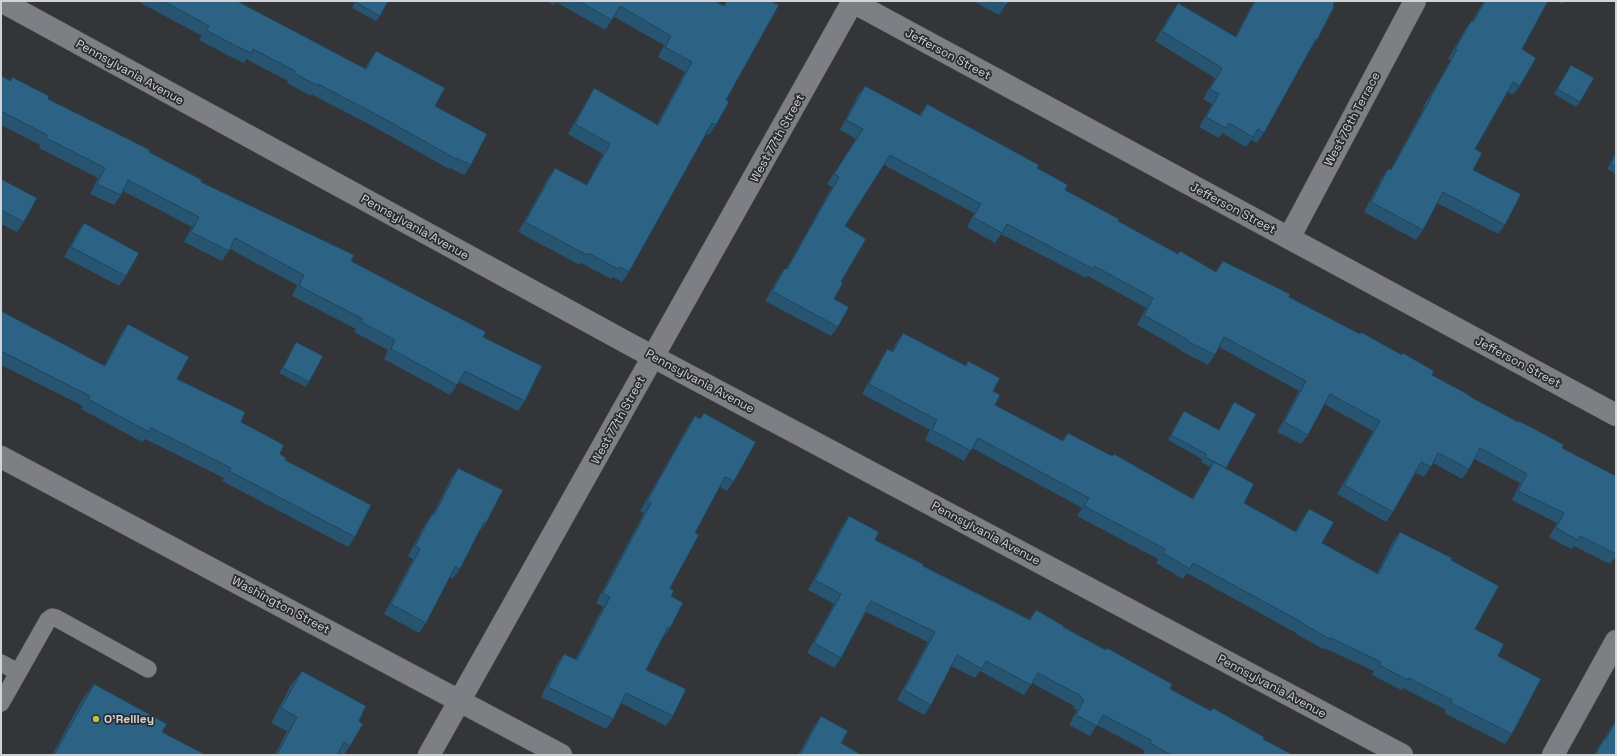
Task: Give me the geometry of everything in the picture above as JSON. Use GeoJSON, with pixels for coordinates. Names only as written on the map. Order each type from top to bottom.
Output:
{"type":"FeatureCollection","features":[{"type":"Feature","properties":{"kind":"street","name":"Pennsylvania Avenue"},"geometry":{"type":"LineString","coordinates":[[1,1],[654,357],[1402,755]]}},
{"type":"Feature","properties":{"kind":"street","name":"Jefferson Street"},"geometry":{"type":"LineString","coordinates":[[852,1],[1616,415]]}},
{"type":"Feature","properties":{"kind":"street","name":"West 77th Street"},"geometry":{"type":"LineString","coordinates":[[430,755],[852,1]]}},
{"type":"Feature","properties":{"kind":"street","name":"West 76th Terrace"},"geometry":{"type":"LineString","coordinates":[[1289,238],[1415,1]]}},
{"type":"Feature","properties":{"kind":"street","name":"Washington Street"},"geometry":{"type":"LineString","coordinates":[[1,457],[461,700],[561,755]]}},
{"type":"Feature","properties":{"kind":"street"},"geometry":{"type":"LineString","coordinates":[[1553,755],[1616,641]]}},
{"type":"Feature","properties":{"kind":"lane"},"geometry":{"type":"LineString","coordinates":[[1,703],[48,620],[52,617],[148,669]]}},
{"type":"Feature","properties":{"kind":"lane"},"geometry":{"type":"LineString","coordinates":[[1,663],[18,672]]}},
{"type":"Feature","properties":{"kind":"building"},"geometry":{"type":"Polygon","coordinates":[[[163,1],[237,1],[366,69],[376,51],[445,88],[435,106],[487,134],[471,165],[456,159],[383,118],[294,73],[295,71],[253,49],[251,53],[206,30],[209,26],[163,1]]]}},
{"type":"Feature","properties":{"kind":"building"},"geometry":{"type":"Polygon","coordinates":[[[388,1],[380,16],[355,2],[388,1]]]}},
{"type":"Feature","properties":{"kind":"building"},"geometry":{"type":"Polygon","coordinates":[[[578,1],[715,1],[724,6],[727,1],[771,1],[779,5],[726,100],[729,102],[716,125],[712,123],[629,272],[620,267],[618,269],[588,253],[587,255],[525,222],[555,168],[587,185],[610,144],[575,124],[594,88],[658,125],[692,62],[665,47],[671,36],[620,6],[612,20],[578,1]]]}},
{"type":"Feature","properties":{"kind":"building"},"geometry":{"type":"Polygon","coordinates":[[[998,1],[1008,1],[1006,5],[998,1]]]}},
{"type":"Feature","properties":{"kind":"building"},"geometry":{"type":"Polygon","coordinates":[[[1255,1],[1335,1],[1334,7],[1317,40],[1316,39],[1264,133],[1258,129],[1253,137],[1229,123],[1226,128],[1206,117],[1219,94],[1210,89],[1222,68],[1162,31],[1178,3],[1236,37],[1255,1]]]}},
{"type":"Feature","properties":{"kind":"building"},"geometry":{"type":"Polygon","coordinates":[[[1485,1],[1548,1],[1522,49],[1536,58],[1520,86],[1513,82],[1475,149],[1482,153],[1473,170],[1521,194],[1505,225],[1443,192],[1423,230],[1371,202],[1388,169],[1391,170],[1431,98],[1457,50],[1455,49],[1471,21],[1473,22],[1485,1]]]}},
{"type":"Feature","properties":{"kind":"building"},"geometry":{"type":"Polygon","coordinates":[[[1571,65],[1594,78],[1580,102],[1557,89],[1571,65]]]}},
{"type":"Feature","properties":{"kind":"building"},"geometry":{"type":"Polygon","coordinates":[[[1,76],[11,81],[12,77],[49,96],[48,99],[150,150],[149,152],[202,180],[201,182],[354,255],[351,261],[486,332],[483,337],[542,366],[525,401],[465,371],[457,385],[391,349],[395,340],[361,322],[363,319],[299,286],[304,275],[235,238],[229,251],[191,232],[199,217],[128,180],[121,195],[97,184],[105,168],[46,138],[47,135],[1,111],[1,76]]]}},
{"type":"Feature","properties":{"kind":"building"},"geometry":{"type":"Polygon","coordinates":[[[865,86],[921,116],[927,104],[1039,165],[1037,168],[1068,185],[1065,190],[1119,219],[1118,221],[1178,254],[1180,251],[1216,272],[1223,261],[1290,294],[1289,297],[1360,334],[1361,332],[1402,355],[1403,353],[1434,371],[1432,375],[1518,422],[1519,421],[1544,434],[1564,445],[1562,448],[1616,476],[1616,554],[1580,536],[1578,540],[1556,528],[1564,513],[1518,491],[1527,474],[1480,448],[1469,469],[1438,453],[1431,467],[1421,462],[1393,512],[1344,485],[1380,421],[1330,394],[1308,435],[1284,422],[1306,381],[1224,337],[1215,355],[1187,341],[1188,340],[1144,315],[1153,298],[1094,266],[1093,269],[1007,224],[1002,233],[973,217],[981,204],[890,155],[845,226],[866,239],[841,282],[843,283],[834,299],[849,307],[838,327],[772,291],[785,268],[787,269],[839,177],[834,174],[863,129],[846,120],[865,86]]]}},
{"type":"Feature","properties":{"kind":"building"},"geometry":{"type":"Polygon","coordinates":[[[1616,154],[1616,167],[1611,164],[1616,154]]]}},
{"type":"Feature","properties":{"kind":"building"},"geometry":{"type":"Polygon","coordinates":[[[1,179],[37,198],[24,222],[1,210],[1,179]]]}},
{"type":"Feature","properties":{"kind":"building"},"geometry":{"type":"Polygon","coordinates":[[[84,223],[139,253],[126,276],[71,247],[84,223]]]}},
{"type":"Feature","properties":{"kind":"building"},"geometry":{"type":"Polygon","coordinates":[[[1,311],[105,366],[128,324],[189,357],[177,379],[245,412],[241,422],[284,445],[280,454],[286,458],[285,460],[371,505],[355,537],[229,471],[231,468],[151,428],[149,432],[88,399],[90,396],[1,351],[1,311]]]}},
{"type":"Feature","properties":{"kind":"building"},"geometry":{"type":"Polygon","coordinates":[[[903,333],[966,366],[968,361],[1000,378],[993,391],[1000,395],[995,405],[1063,441],[1068,433],[1112,456],[1114,454],[1193,499],[1214,462],[1254,484],[1244,503],[1296,532],[1309,509],[1334,522],[1322,543],[1378,574],[1400,532],[1452,558],[1451,560],[1499,586],[1475,629],[1504,644],[1498,656],[1541,679],[1512,734],[1451,703],[1452,700],[1409,678],[1408,680],[1379,665],[1381,662],[1331,638],[1330,639],[1193,563],[1190,569],[1163,553],[1165,549],[1084,506],[1089,498],[978,438],[971,451],[932,430],[937,420],[869,384],[887,349],[893,352],[903,333]]]}},
{"type":"Feature","properties":{"kind":"building"},"geometry":{"type":"Polygon","coordinates":[[[296,342],[323,356],[309,382],[283,368],[296,342]]]}},
{"type":"Feature","properties":{"kind":"building"},"geometry":{"type":"Polygon","coordinates":[[[1234,402],[1256,414],[1226,468],[1205,457],[1206,454],[1171,435],[1184,411],[1219,430],[1234,402]]]}},
{"type":"Feature","properties":{"kind":"building"},"geometry":{"type":"Polygon","coordinates":[[[704,413],[756,442],[734,481],[725,477],[695,533],[699,535],[670,588],[674,591],[671,596],[683,603],[670,628],[668,627],[646,670],[686,689],[673,716],[626,693],[613,719],[548,687],[564,654],[577,660],[610,597],[603,593],[651,503],[647,501],[695,416],[700,419],[704,413]]]}},
{"type":"Feature","properties":{"kind":"building"},"geometry":{"type":"Polygon","coordinates":[[[458,468],[503,490],[486,523],[484,522],[460,569],[455,567],[426,623],[391,604],[420,549],[415,546],[432,514],[434,515],[458,468]]]}},
{"type":"Feature","properties":{"kind":"building"},"geometry":{"type":"Polygon","coordinates":[[[849,516],[879,532],[875,540],[923,564],[923,566],[1030,620],[1036,610],[1064,626],[1063,627],[1106,650],[1107,648],[1172,684],[1170,689],[1211,711],[1213,708],[1264,737],[1263,739],[1293,755],[1171,755],[1150,743],[1151,740],[1103,715],[1097,726],[1076,715],[1084,700],[1080,698],[1081,696],[1038,673],[1031,685],[986,661],[982,669],[957,655],[931,705],[904,690],[935,632],[871,601],[841,658],[814,643],[841,594],[815,580],[849,516]]]}},
{"type":"Feature","properties":{"kind":"building"},"geometry":{"type":"Polygon","coordinates":[[[302,671],[366,706],[359,721],[363,724],[350,746],[344,742],[337,755],[277,755],[297,717],[281,708],[302,671]]]}},
{"type":"Feature","properties":{"kind":"building","name":"O'Reilley"},"geometry":{"type":"Polygon","coordinates":[[[94,684],[167,724],[162,732],[206,755],[54,755],[94,684]]]}},
{"type":"Feature","properties":{"kind":"building"},"geometry":{"type":"Polygon","coordinates":[[[821,716],[848,731],[841,743],[862,755],[800,755],[821,716]]]}},
{"type":"Feature","properties":{"kind":"building"},"geometry":{"type":"Polygon","coordinates":[[[1615,722],[1616,755],[1595,755],[1604,739],[1605,740],[1615,722]]]}},
{"type":"Feature","properties":{"kind":"place","name":"O'Reilley"},"geometry":{"type":"Point","coordinates":[96,719]}}]}
